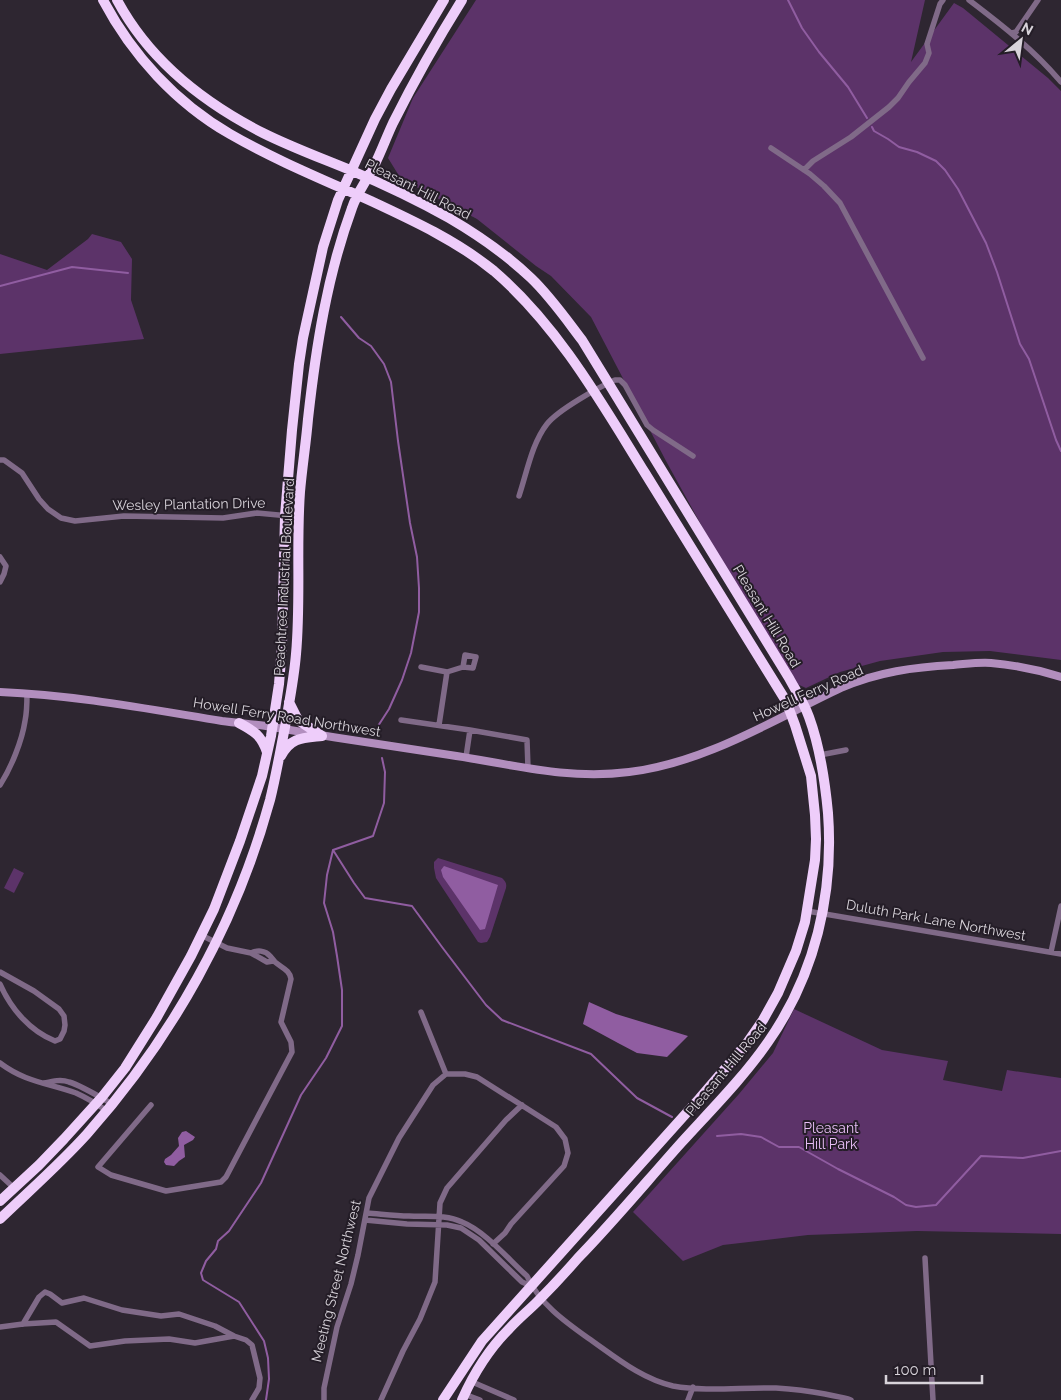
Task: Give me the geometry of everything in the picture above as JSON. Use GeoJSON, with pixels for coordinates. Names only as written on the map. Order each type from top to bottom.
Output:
{"type":"FeatureCollection","features":[{"type":"Feature","properties":{"kind":"highway","name":"Pleasant Hill Road"},"geometry":{"type":"LineString","coordinates":[[103,0],[119,28],[138,54],[158,77],[187,104],[229,134],[407,217],[467,251],[495,273],[548,326],[594,391],[780,693],[790,713],[811,776],[816,839],[815,860],[807,911],[798,945],[785,979],[771,1006],[754,1033],[699,1099],[482,1341],[443,1400]]}},
{"type":"Feature","properties":{"kind":"highway","name":"Pleasant Hill Road"},"geometry":{"type":"LineString","coordinates":[[117,0],[141,38],[162,63],[191,88],[220,109],[264,134],[367,178],[448,218],[480,238],[532,279],[582,340],[789,678],[809,716],[820,755],[830,841],[828,877],[818,935],[808,966],[794,998],[760,1054],[592,1243],[508,1330],[488,1354],[470,1381],[463,1397]]}},
{"type":"Feature","properties":{"kind":"highway","name":"Peachtree Industrial Boulevard"},"geometry":{"type":"LineString","coordinates":[[1,1196],[14,1188],[52,1152],[125,1068],[180,978],[214,909],[240,841],[262,776],[280,684],[285,516],[292,421],[303,338],[323,247],[343,188],[375,119],[444,0]]}},
{"type":"Feature","properties":{"kind":"highway","name":"Peachtree Industrial Boulevard"},"geometry":{"type":"LineString","coordinates":[[0,1218],[86,1136],[152,1052],[173,1020],[216,942],[242,883],[260,835],[271,797],[289,702],[296,653],[300,494],[312,385],[326,299],[353,204],[422,68],[462,0]]}},
{"type":"Feature","properties":{"kind":"highway"},"geometry":{"type":"LineString","coordinates":[[289,702],[298,720],[322,736]]}},
{"type":"Feature","properties":{"kind":"highway"},"geometry":{"type":"LineString","coordinates":[[239,723],[255,732],[267,752]]}},
{"type":"Feature","properties":{"kind":"highway"},"geometry":{"type":"LineString","coordinates":[[279,760],[285,748],[291,742],[298,739],[322,736]]}},
{"type":"Feature","properties":{"kind":"street"},"geometry":{"type":"LineString","coordinates":[[969,0],[1012,33],[1061,82]]}},
{"type":"Feature","properties":{"kind":"street"},"geometry":{"type":"LineString","coordinates":[[1012,33],[1016,32],[1038,0]]}},
{"type":"Feature","properties":{"kind":"street"},"geometry":{"type":"LineString","coordinates":[[804,170],[813,161],[851,138],[890,107],[898,98],[925,63],[928,53],[927,44],[942,2]]}},
{"type":"Feature","properties":{"kind":"street"},"geometry":{"type":"LineString","coordinates":[[771,148],[804,170],[824,186],[840,203],[923,358]]}},
{"type":"Feature","properties":{"kind":"street"},"geometry":{"type":"LineString","coordinates":[[520,496],[537,442],[548,422],[581,398],[615,380],[620,380],[625,385],[647,425],[693,456]]}},
{"type":"Feature","properties":{"kind":"street","name":"Wesley Plantation Drive"},"geometry":{"type":"LineString","coordinates":[[0,460],[4,460],[22,473],[48,509],[61,518],[75,521],[124,516],[223,518],[257,513],[300,517]]}},
{"type":"Feature","properties":{"kind":"street"},"geometry":{"type":"LineString","coordinates":[[0,557],[6,566],[0,582]]}},
{"type":"Feature","properties":{"kind":"street","name":"Howell Ferry Road"},"geometry":{"type":"LineString","coordinates":[[569,774],[599,775],[631,772],[704,752],[844,687],[914,667],[988,663],[1020,666],[1061,677]]}},
{"type":"Feature","properties":{"kind":"street"},"geometry":{"type":"LineString","coordinates":[[421,667],[447,672],[463,667]]}},
{"type":"Feature","properties":{"kind":"street"},"geometry":{"type":"LineString","coordinates":[[439,725],[447,672]]}},
{"type":"Feature","properties":{"kind":"street","name":"Howell Ferry Road Northwest"},"geometry":{"type":"LineString","coordinates":[[0,692],[28,693],[118,703],[569,774]]}},
{"type":"Feature","properties":{"kind":"street"},"geometry":{"type":"LineString","coordinates":[[0,785],[21,740],[26,721],[28,693]]}},
{"type":"Feature","properties":{"kind":"street"},"geometry":{"type":"LineString","coordinates":[[401,720],[527,740],[528,768]]}},
{"type":"Feature","properties":{"kind":"street"},"geometry":{"type":"LineString","coordinates":[[466,757],[470,730]]}},
{"type":"Feature","properties":{"kind":"street"},"geometry":{"type":"LineString","coordinates":[[820,755],[846,750]]}},
{"type":"Feature","properties":{"kind":"street"},"geometry":{"type":"LineString","coordinates":[[1051,952],[1061,906]]}},
{"type":"Feature","properties":{"kind":"street","name":"Duluth Park Lane Northwest"},"geometry":{"type":"LineString","coordinates":[[807,911],[1061,954]]}},
{"type":"Feature","properties":{"kind":"street"},"geometry":{"type":"LineString","coordinates":[[151,1105],[98,1167],[110,1175],[166,1191],[221,1182],[226,1177],[292,1052],[291,1042],[281,1022],[291,976],[273,961],[269,955],[260,951],[251,953],[228,948],[201,935]]}},
{"type":"Feature","properties":{"kind":"street"},"geometry":{"type":"LineString","coordinates":[[0,972],[59,1008],[64,1016],[65,1025],[60,1039],[55,1041],[49,1039],[32,1027],[15,1010],[0,984]]}},
{"type":"Feature","properties":{"kind":"street"},"geometry":{"type":"LineString","coordinates":[[421,1012],[446,1074],[465,1074],[477,1077],[556,1128],[565,1139],[568,1153],[564,1166],[493,1244]]}},
{"type":"Feature","properties":{"kind":"street"},"geometry":{"type":"LineString","coordinates":[[0,1063],[29,1080],[99,1100]]}},
{"type":"Feature","properties":{"kind":"street","name":"Meeting Street Northwest"},"geometry":{"type":"LineString","coordinates":[[324,1400],[324,1388],[337,1327],[351,1284],[369,1198],[399,1138],[433,1085],[446,1074]]}},
{"type":"Feature","properties":{"kind":"street"},"geometry":{"type":"LineString","coordinates":[[44,1083],[68,1081],[109,1107]]}},
{"type":"Feature","properties":{"kind":"street"},"geometry":{"type":"LineString","coordinates":[[381,1400],[399,1358],[420,1319],[435,1282],[440,1203],[447,1188],[506,1120],[522,1105]]}},
{"type":"Feature","properties":{"kind":"street"},"geometry":{"type":"LineString","coordinates":[[0,1175],[14,1188]]}},
{"type":"Feature","properties":{"kind":"street"},"geometry":{"type":"LineString","coordinates":[[366,1212],[399,1216],[451,1218],[470,1225],[527,1276],[540,1299],[583,1334],[626,1365],[650,1378],[673,1386],[707,1389],[776,1388],[814,1392],[851,1400]]}},
{"type":"Feature","properties":{"kind":"street"},"geometry":{"type":"LineString","coordinates":[[365,1220],[407,1224],[451,1225],[468,1232],[522,1282],[531,1286]]}},
{"type":"Feature","properties":{"kind":"street"},"geometry":{"type":"LineString","coordinates":[[925,1258],[934,1400]]}},
{"type":"Feature","properties":{"kind":"street"},"geometry":{"type":"LineString","coordinates":[[23,1324],[39,1297],[45,1292],[62,1303],[84,1298],[122,1310],[161,1316],[179,1314],[215,1326],[246,1340],[252,1345],[260,1378],[259,1388],[252,1400]]}},
{"type":"Feature","properties":{"kind":"street"},"geometry":{"type":"LineString","coordinates":[[0,1327],[56,1322],[90,1346],[125,1341],[169,1339],[195,1343],[234,1336]]}},
{"type":"Feature","properties":{"kind":"street"},"geometry":{"type":"LineString","coordinates":[[470,1381],[514,1400]]}},
{"type":"Feature","properties":{"kind":"street"},"geometry":{"type":"LineString","coordinates":[[688,1400],[693,1387]]}},
{"type":"Feature","properties":{"kind":"street"},"geometry":{"type":"LineString","coordinates":[[463,1397],[480,1400]]}},
{"type":"Feature","properties":{"kind":"green space"},"geometry":{"type":"Polygon","coordinates":[[[476,0],[925,0],[911,62],[954,3],[963,8],[1048,78],[1061,91],[1061,660],[990,651],[943,652],[880,661],[840,672],[806,688],[797,684],[726,570],[666,461],[591,317],[551,276],[477,219],[401,179],[388,158],[413,98],[476,0]]]}},
{"type":"Feature","properties":{"kind":"green space"},"geometry":{"type":"Polygon","coordinates":[[[92,234],[121,242],[132,259],[131,300],[144,339],[0,354],[0,254],[47,270],[92,234]]]}},
{"type":"Feature","properties":{"kind":"green space"},"geometry":{"type":"Polygon","coordinates":[[[438,858],[502,878],[506,882],[506,888],[487,942],[478,942],[436,878],[434,862],[438,858]]]}},
{"type":"Feature","properties":{"kind":"green space"},"geometry":{"type":"Polygon","coordinates":[[[14,868],[24,873],[14,893],[4,888],[14,868]]]}},
{"type":"Feature","properties":{"kind":"green space","name":"Pleasant Hill Park"},"geometry":{"type":"Polygon","coordinates":[[[794,1009],[882,1050],[948,1061],[943,1080],[1002,1091],[1007,1070],[1061,1078],[1061,1234],[917,1231],[808,1235],[723,1245],[683,1261],[633,1212],[739,1094],[773,1053],[794,1009]]]}},
{"type":"Feature","properties":{"kind":"shaded area"},"geometry":{"type":"Polygon","coordinates":[[[444,866],[498,885],[485,929],[480,930],[443,877],[441,870],[444,866]]]}},
{"type":"Feature","properties":{"kind":"shaded area"},"geometry":{"type":"Polygon","coordinates":[[[589,1002],[616,1014],[688,1036],[667,1057],[637,1053],[583,1024],[589,1002]]]}},
{"type":"Feature","properties":{"kind":"shaded area"},"geometry":{"type":"Polygon","coordinates":[[[186,1131],[195,1137],[184,1145],[185,1157],[174,1166],[166,1165],[165,1159],[179,1146],[178,1138],[182,1132],[186,1131]]]}},
{"type":"Feature","properties":{"kind":"waterway"},"geometry":{"type":"LineString","coordinates":[[788,0],[802,28],[848,87],[867,118]]}},
{"type":"Feature","properties":{"kind":"waterway"},"geometry":{"type":"LineString","coordinates":[[872,127],[874,131],[899,147],[917,152],[936,161],[945,170],[958,189],[986,243],[1020,344],[1029,359],[1061,451]]}},
{"type":"Feature","properties":{"kind":"waterway"},"geometry":{"type":"LineString","coordinates":[[0,286],[72,267],[128,273]]}},
{"type":"Feature","properties":{"kind":"waterway"},"geometry":{"type":"LineString","coordinates":[[341,317],[359,338],[371,346],[384,364],[391,382],[410,523],[417,557],[419,612],[411,653],[389,709],[378,726]]}},
{"type":"Feature","properties":{"kind":"waterway"},"geometry":{"type":"LineString","coordinates":[[333,850],[373,836],[384,803],[385,772],[382,758]]}},
{"type":"Feature","properties":{"kind":"waterway"},"geometry":{"type":"LineString","coordinates":[[333,850],[365,898],[412,906],[486,1005],[502,1020],[591,1054],[637,1098],[672,1117]]}},
{"type":"Feature","properties":{"kind":"waterway"},"geometry":{"type":"LineString","coordinates":[[266,1400],[269,1379],[268,1358],[264,1341],[239,1302],[203,1280],[201,1273],[206,1261],[216,1249],[218,1241],[229,1231],[261,1183],[301,1095],[326,1058],[342,1026],[342,990],[333,932],[324,903],[327,875],[333,850]]}},
{"type":"Feature","properties":{"kind":"waterway"},"geometry":{"type":"LineString","coordinates":[[717,1136],[741,1134],[761,1137],[779,1147],[799,1147],[906,1205],[916,1207],[936,1205],[981,1156],[1023,1158],[1061,1151]]}}]}
